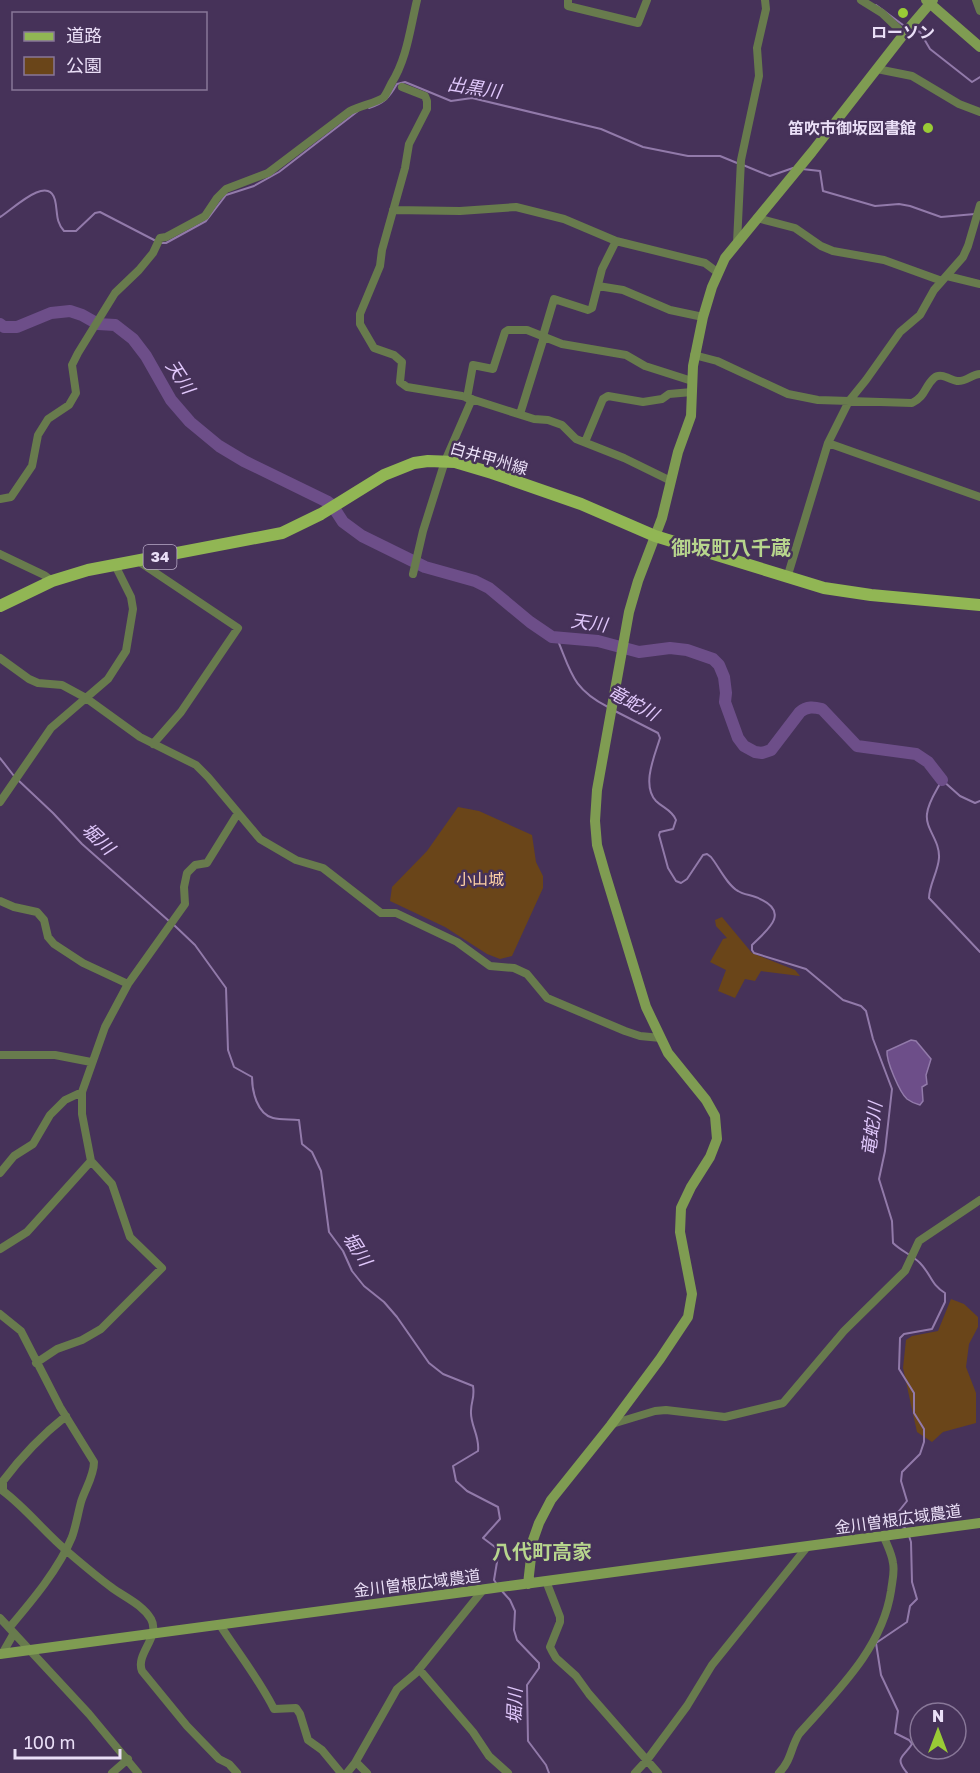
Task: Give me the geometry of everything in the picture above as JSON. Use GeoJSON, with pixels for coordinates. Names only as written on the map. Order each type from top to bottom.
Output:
{"type":"FeatureCollection","features":[{"type":"Feature","properties":{"kind":"main road","name":"白井甲州線"},"geometry":{"type":"LineString","coordinates":[[0,606],[52,581],[88,570],[282,533],[321,514],[384,475],[408,465],[428,461],[445,461],[492,473],[580,504],[655,536],[824,588],[980,605]]}},
{"type":"Feature","properties":{"kind":"street"},"geometry":{"type":"LineString","coordinates":[[0,499],[11,497],[32,466],[38,435],[48,419],[69,405],[76,393],[72,364],[115,293],[139,270],[158,242],[206,216],[217,198],[226,189],[268,173],[350,111],[378,101],[385,96],[397,78],[405,56],[417,0]]}},
{"type":"Feature","properties":{"kind":"street"},"geometry":{"type":"LineString","coordinates":[[568,0],[568,6],[638,23],[647,0]]}},
{"type":"Feature","properties":{"kind":"street"},"geometry":{"type":"LineString","coordinates":[[737,243],[740,164],[759,76],[757,48],[766,9],[765,0]]}},
{"type":"Feature","properties":{"kind":"street"},"geometry":{"type":"LineString","coordinates":[[861,0],[882,13],[904,33]]}},
{"type":"Feature","properties":{"kind":"street"},"geometry":{"type":"LineString","coordinates":[[976,0],[980,11]]}},
{"type":"Feature","properties":{"kind":"street"},"geometry":{"type":"LineString","coordinates":[[528,1584],[533,1540],[538,1523],[551,1500],[611,1425],[688,1317],[692,1294],[680,1232],[681,1208],[717,1139],[715,1116],[668,1053],[643,998],[597,845],[595,806],[624,636],[638,580],[662,518],[678,452],[691,416],[694,355],[703,317],[717,272],[737,243],[929,1],[980,47]]}},
{"type":"Feature","properties":{"kind":"street"},"geometry":{"type":"LineString","coordinates":[[877,69],[912,76],[959,104],[980,112]]}},
{"type":"Feature","properties":{"kind":"street"},"geometry":{"type":"LineString","coordinates":[[402,87],[424,96],[427,109],[409,144],[380,266],[360,314],[360,324],[374,348],[394,355],[402,362],[400,382],[407,387],[470,398],[562,424],[576,439],[624,458],[671,481]]}},
{"type":"Feature","properties":{"kind":"street"},"geometry":{"type":"LineString","coordinates":[[393,210],[460,211],[509,206],[564,219],[616,241],[705,263],[717,272]]}},
{"type":"Feature","properties":{"kind":"street"},"geometry":{"type":"LineString","coordinates":[[787,578],[828,443],[849,401],[900,332],[920,315],[934,290],[963,257],[979,208]]}},
{"type":"Feature","properties":{"kind":"street"},"geometry":{"type":"LineString","coordinates":[[758,218],[795,228],[821,246],[833,251],[884,260],[944,279],[980,284]]}},
{"type":"Feature","properties":{"kind":"street"},"geometry":{"type":"LineString","coordinates":[[520,414],[554,299],[588,310],[592,308],[602,269],[616,241]]}},
{"type":"Feature","properties":{"kind":"street"},"geometry":{"type":"LineString","coordinates":[[598,286],[623,290],[670,310],[703,317]]}},
{"type":"Feature","properties":{"kind":"street"},"geometry":{"type":"LineString","coordinates":[[413,574],[423,531],[445,461],[470,398],[473,364],[494,369],[508,330],[527,330],[562,344],[626,355],[645,366],[692,386]]}},
{"type":"Feature","properties":{"kind":"street"},"geometry":{"type":"LineString","coordinates":[[694,355],[717,362],[788,394],[818,400],[912,403],[920,399],[934,378],[938,376],[962,381],[980,374]]}},
{"type":"Feature","properties":{"kind":"street"},"geometry":{"type":"LineString","coordinates":[[585,442],[603,399],[608,396],[643,402],[662,399],[669,394],[692,386]]}},
{"type":"Feature","properties":{"kind":"street"},"geometry":{"type":"LineString","coordinates":[[828,443],[980,497]]}},
{"type":"Feature","properties":{"kind":"street"},"geometry":{"type":"LineString","coordinates":[[0,554],[52,581]]}},
{"type":"Feature","properties":{"kind":"street"},"geometry":{"type":"LineString","coordinates":[[138,561],[238,628],[181,712],[153,744]]}},
{"type":"Feature","properties":{"kind":"street"},"geometry":{"type":"LineString","coordinates":[[0,802],[51,728],[108,679],[126,651],[133,609],[131,597],[115,565]]}},
{"type":"Feature","properties":{"kind":"street"},"geometry":{"type":"LineString","coordinates":[[0,658],[29,679],[62,685],[86,698],[140,737],[196,765],[260,839],[296,860],[322,868],[381,913],[396,913],[457,942],[490,966],[514,968],[527,974],[547,998],[625,1031],[640,1036],[661,1038]]}},
{"type":"Feature","properties":{"kind":"street"},"geometry":{"type":"LineString","coordinates":[[36,1362],[57,1349],[82,1340],[101,1329],[162,1268],[130,1237],[112,1184],[91,1161],[82,1114],[82,1092],[105,1027],[128,984],[185,904],[184,887],[187,873],[195,865],[207,863],[237,813]]}},
{"type":"Feature","properties":{"kind":"street"},"geometry":{"type":"LineString","coordinates":[[0,901],[14,908],[37,912],[44,920],[48,937],[54,944],[83,963],[128,984]]}},
{"type":"Feature","properties":{"kind":"street"},"geometry":{"type":"LineString","coordinates":[[0,1055],[55,1055],[91,1062]]}},
{"type":"Feature","properties":{"kind":"street"},"geometry":{"type":"LineString","coordinates":[[0,1173],[14,1156],[33,1144],[50,1115],[65,1100],[82,1092]]}},
{"type":"Feature","properties":{"kind":"street"},"geometry":{"type":"LineString","coordinates":[[0,1249],[27,1232],[91,1161]]}},
{"type":"Feature","properties":{"kind":"street"},"geometry":{"type":"LineString","coordinates":[[611,1425],[655,1411],[666,1410],[725,1417],[783,1403],[844,1331],[899,1277],[919,1241],[980,1200]]}},
{"type":"Feature","properties":{"kind":"street"},"geometry":{"type":"LineString","coordinates":[[0,1314],[21,1331],[66,1416],[90,1455],[94,1468],[66,1550],[12,1631],[1,1654]]}},
{"type":"Feature","properties":{"kind":"street"},"geometry":{"type":"LineString","coordinates":[[66,1416],[45,1434],[9,1473],[3,1481],[3,1491],[21,1504],[66,1550],[112,1588],[141,1607],[152,1621],[153,1635],[141,1662],[142,1671],[187,1726],[219,1759],[229,1764],[237,1773]]}},
{"type":"Feature","properties":{"kind":"street","name":"金川曽根広域農道"},"geometry":{"type":"LineString","coordinates":[[1,1654],[352,1606],[807,1548],[980,1523]]}},
{"type":"Feature","properties":{"kind":"street"},"geometry":{"type":"LineString","coordinates":[[779,1773],[791,1757],[799,1734],[858,1666],[879,1632],[888,1610],[894,1572],[894,1564],[884,1537]]}},
{"type":"Feature","properties":{"kind":"street"},"geometry":{"type":"LineString","coordinates":[[635,1773],[687,1706],[712,1665],[807,1548]]}},
{"type":"Feature","properties":{"kind":"street"},"geometry":{"type":"LineString","coordinates":[[546,1581],[560,1617],[550,1647],[552,1651],[658,1773]]}},
{"type":"Feature","properties":{"kind":"street"},"geometry":{"type":"LineString","coordinates":[[347,1773],[356,1762],[397,1689],[419,1669],[494,1589]]}},
{"type":"Feature","properties":{"kind":"street"},"geometry":{"type":"LineString","coordinates":[[0,1618],[128,1759],[138,1773]]}},
{"type":"Feature","properties":{"kind":"street"},"geometry":{"type":"LineString","coordinates":[[220,1625],[239,1655],[262,1684],[274,1710],[296,1708],[308,1740],[322,1750],[341,1773]]}},
{"type":"Feature","properties":{"kind":"street"},"geometry":{"type":"LineString","coordinates":[[419,1669],[473,1732],[489,1756],[508,1773]]}},
{"type":"Feature","properties":{"kind":"street"},"geometry":{"type":"LineString","coordinates":[[112,1773],[128,1759]]}},
{"type":"Feature","properties":{"kind":"street"},"geometry":{"type":"LineString","coordinates":[[356,1762],[367,1773]]}},
{"type":"Feature","properties":{"kind":"green space","name":"小山城"},"geometry":{"type":"Polygon","coordinates":[[[458,807],[479,811],[532,835],[536,862],[543,876],[543,888],[512,956],[500,959],[487,954],[445,927],[390,901],[392,887],[427,851],[458,807]]]}},
{"type":"Feature","properties":{"kind":"green space"},"geometry":{"type":"Polygon","coordinates":[[[722,917],[752,953],[795,970],[800,976],[761,971],[755,981],[745,979],[735,998],[718,991],[726,970],[710,962],[723,939],[727,938],[716,926],[715,920],[722,917]]]}},
{"type":"Feature","properties":{"kind":"green space"},"geometry":{"type":"Polygon","coordinates":[[[951,1299],[964,1304],[978,1317],[978,1327],[969,1344],[966,1367],[976,1393],[976,1423],[943,1432],[932,1442],[917,1432],[903,1368],[906,1340],[912,1336],[938,1331],[951,1299]]]}},
{"type":"Feature","properties":{"kind":"shaded area"},"geometry":{"type":"Polygon","coordinates":[[[911,1040],[916,1041],[931,1059],[926,1075],[927,1084],[922,1087],[923,1101],[920,1105],[904,1096],[887,1056],[887,1051],[911,1040]]]}},
{"type":"Feature","properties":{"kind":"waterway"},"geometry":{"type":"LineString","coordinates":[[876,5],[903,25]]}},
{"type":"Feature","properties":{"kind":"waterway"},"geometry":{"type":"LineString","coordinates":[[915,30],[920,32],[930,49],[972,82],[980,77]]}},
{"type":"Feature","properties":{"kind":"waterway","name":"出黒川"},"geometry":{"type":"LineString","coordinates":[[369,108],[386,99],[397,84],[405,82],[451,101],[472,98],[601,129],[643,147],[688,156],[720,156],[737,163]]}},
{"type":"Feature","properties":{"kind":"waterway","name":"出黒川"},"geometry":{"type":"LineString","coordinates":[[162,243],[206,221],[226,195],[254,186],[279,172],[358,111]]}},
{"type":"Feature","properties":{"kind":"waterway","name":"出黒川"},"geometry":{"type":"LineString","coordinates":[[743,165],[770,176],[793,168]]}},
{"type":"Feature","properties":{"kind":"waterway","name":"出黒川"},"geometry":{"type":"LineString","coordinates":[[802,169],[820,171],[823,191],[875,206],[899,204],[941,217],[975,214]]}},
{"type":"Feature","properties":{"kind":"waterway","name":"出黒川"},"geometry":{"type":"LineString","coordinates":[[0,217],[29,196],[45,191],[51,193],[55,200],[58,220],[64,231],[76,231],[95,213],[100,212],[156,241]]}},
{"type":"Feature","properties":{"kind":"waterway","name":"天川"},"geometry":{"type":"LineString","coordinates":[[0,324],[4,327],[17,327],[51,313],[70,311],[98,324],[115,325],[133,339],[146,356],[171,400],[190,422],[219,446],[244,461],[328,502],[343,522],[362,536],[425,567],[475,581],[489,588],[552,637],[598,641],[639,652],[670,648],[687,650],[713,659],[719,665],[724,677],[725,702],[738,738],[744,746],[755,752],[762,753],[771,750],[800,712],[808,708],[816,708],[822,709],[857,746],[916,754],[928,762],[942,780]]}},
{"type":"Feature","properties":{"kind":"waterway","name":"竜蛇川"},"geometry":{"type":"LineString","coordinates":[[556,636],[569,669],[579,685],[586,693],[608,707]]}},
{"type":"Feature","properties":{"kind":"waterway","name":"竜蛇川"},"geometry":{"type":"LineString","coordinates":[[615,711],[658,733],[660,738],[649,779],[656,801],[670,811],[676,820],[673,829],[660,832],[659,835],[668,868],[676,881],[681,883],[687,879],[703,855],[707,854],[734,888],[760,899],[774,910],[773,922],[752,945],[754,953],[806,969],[843,1000],[861,1006],[866,1011],[873,1039],[892,1089],[885,1151],[879,1179],[892,1221],[893,1243],[920,1263],[945,1293],[945,1302],[932,1329],[904,1334],[900,1338],[899,1369],[914,1393],[914,1413],[924,1429],[924,1442],[920,1454],[902,1472],[901,1481],[907,1501],[895,1516],[896,1522],[905,1528]]}},
{"type":"Feature","properties":{"kind":"waterway","name":"堀川"},"geometry":{"type":"LineString","coordinates":[[0,758],[14,776]]}},
{"type":"Feature","properties":{"kind":"waterway","name":"堀川"},"geometry":{"type":"LineString","coordinates":[[18,780],[82,844],[169,921]]}},
{"type":"Feature","properties":{"kind":"waterway","name":"天川"},"geometry":{"type":"LineString","coordinates":[[980,801],[975,803],[960,796],[942,780],[929,805],[927,814],[928,825],[939,852],[929,898],[980,952]]}},
{"type":"Feature","properties":{"kind":"waterway","name":"堀川"},"geometry":{"type":"LineString","coordinates":[[174,925],[195,945],[226,988],[228,1050],[234,1067],[252,1077],[254,1095],[259,1107],[273,1118],[299,1120],[302,1144],[312,1152],[321,1171],[329,1232],[343,1251],[352,1271],[364,1286],[384,1302],[397,1317],[429,1363],[443,1374],[473,1386],[471,1416],[478,1440],[478,1451],[453,1466],[456,1481],[467,1491],[498,1507],[500,1519],[483,1538],[499,1550],[494,1580],[496,1583]]}},
{"type":"Feature","properties":{"kind":"waterway","name":"竜蛇川"},"geometry":{"type":"LineString","coordinates":[[907,1773],[900,1760],[912,1744],[895,1733],[898,1711],[881,1675],[876,1643],[907,1622],[910,1606],[917,1599],[912,1582],[909,1536]]}},
{"type":"Feature","properties":{"kind":"waterway","name":"堀川"},"geometry":{"type":"LineString","coordinates":[[501,1590],[510,1600],[515,1611],[514,1630],[517,1640],[539,1663],[539,1668],[527,1685],[528,1741],[546,1765],[549,1773]]}},
{"type":"Feature","properties":{"kind":"place","name":"ローソン"},"geometry":{"type":"Point","coordinates":[903,13]}},
{"type":"Feature","properties":{"kind":"place","name":"笛吹市御坂図書館"},"geometry":{"type":"Point","coordinates":[928,128]}},
{"type":"Feature","properties":{"kind":"district","name":"御坂町八千蔵"},"geometry":{"type":"Point","coordinates":[731,548]}},
{"type":"Feature","properties":{"kind":"district","name":"八代町高家"},"geometry":{"type":"Point","coordinates":[542,1552]}}]}
